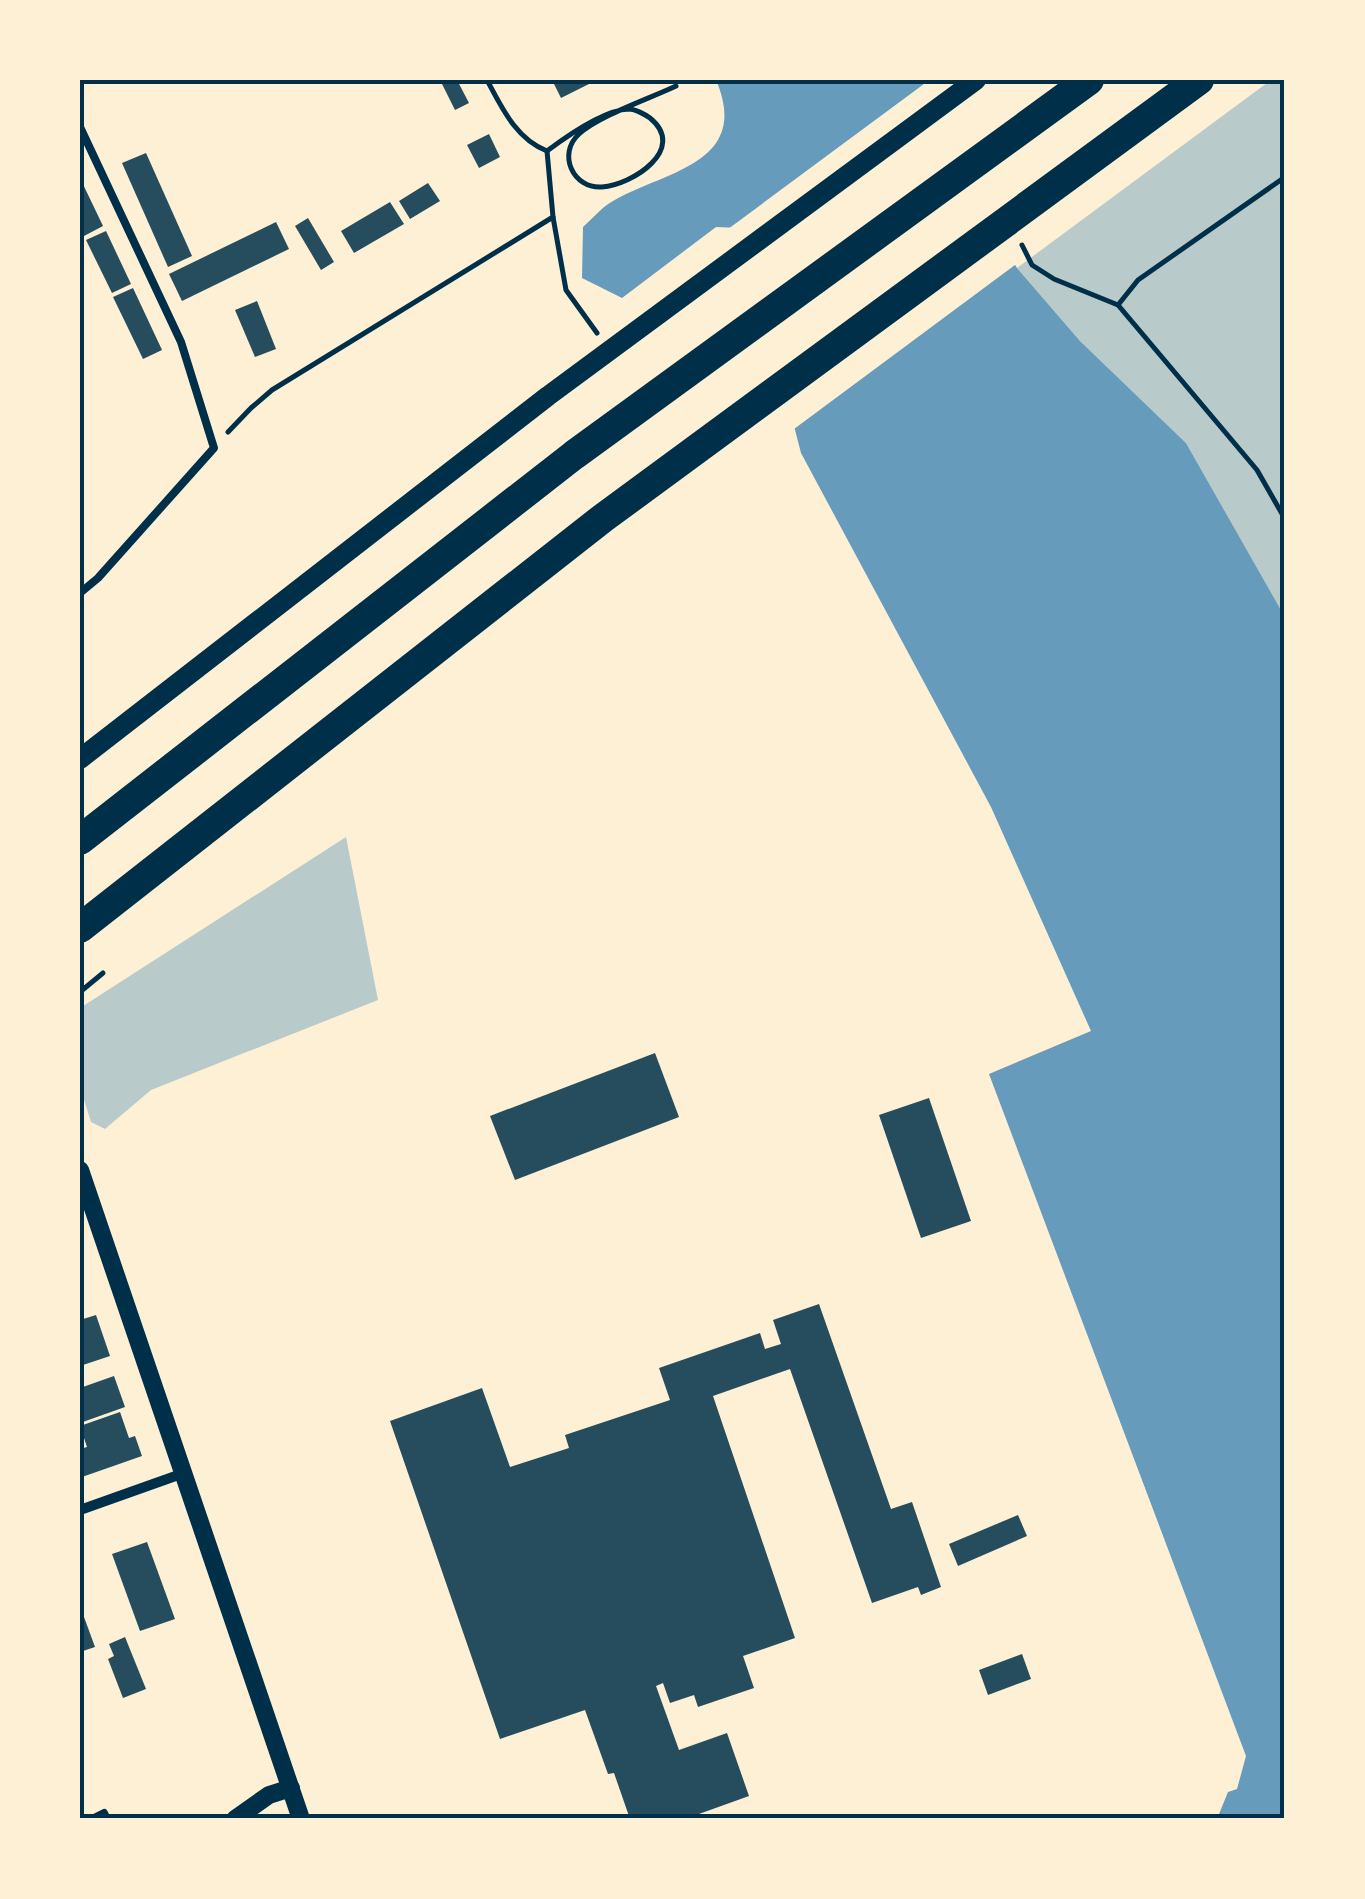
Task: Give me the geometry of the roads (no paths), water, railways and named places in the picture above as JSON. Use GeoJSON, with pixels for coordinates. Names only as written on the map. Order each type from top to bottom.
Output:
{"type":"FeatureCollection","features":[{"type":"Feature","properties":{"kind":"highway"},"geometry":{"type":"LineString","coordinates":[[80,840],[574,454],[1089,80]]}},
{"type":"Feature","properties":{"kind":"highway"},"geometry":{"type":"LineString","coordinates":[[80,928],[603,518],[1199,80]]}},
{"type":"Feature","properties":{"kind":"main road"},"geometry":{"type":"LineString","coordinates":[[80,758],[548,396],[976,80]]}},
{"type":"Feature","properties":{"kind":"street"},"geometry":{"type":"LineString","coordinates":[[80,1170],[301,1819]]}},
{"type":"Feature","properties":{"kind":"street"},"geometry":{"type":"LineString","coordinates":[[80,1510],[185,1472]]}},
{"type":"Feature","properties":{"kind":"street"},"geometry":{"type":"LineString","coordinates":[[235,1819],[268,1796],[291,1788]]}},
{"type":"Feature","properties":{"kind":"lane"},"geometry":{"type":"LineString","coordinates":[[80,128],[182,342],[214,448],[98,578],[80,592]]}},
{"type":"Feature","properties":{"kind":"lane"},"geometry":{"type":"LineString","coordinates":[[92,1819],[104,1813],[107,1819]]}},
{"type":"Feature","properties":{"kind":"water"},"geometry":{"type":"Polygon","coordinates":[[[716,80],[922,80],[938,140],[1017,268],[1080,341],[1186,443],[1285,617],[1285,1819],[1217,1819],[1228,1792],[1237,1789],[1246,1756],[989,1074],[1091,1031],[991,807],[801,453],[794,426],[863,374],[790,230],[716,227],[622,298],[582,278],[583,227],[609,203],[677,172],[713,147],[722,130],[724,108],[716,80]]]}}]}
